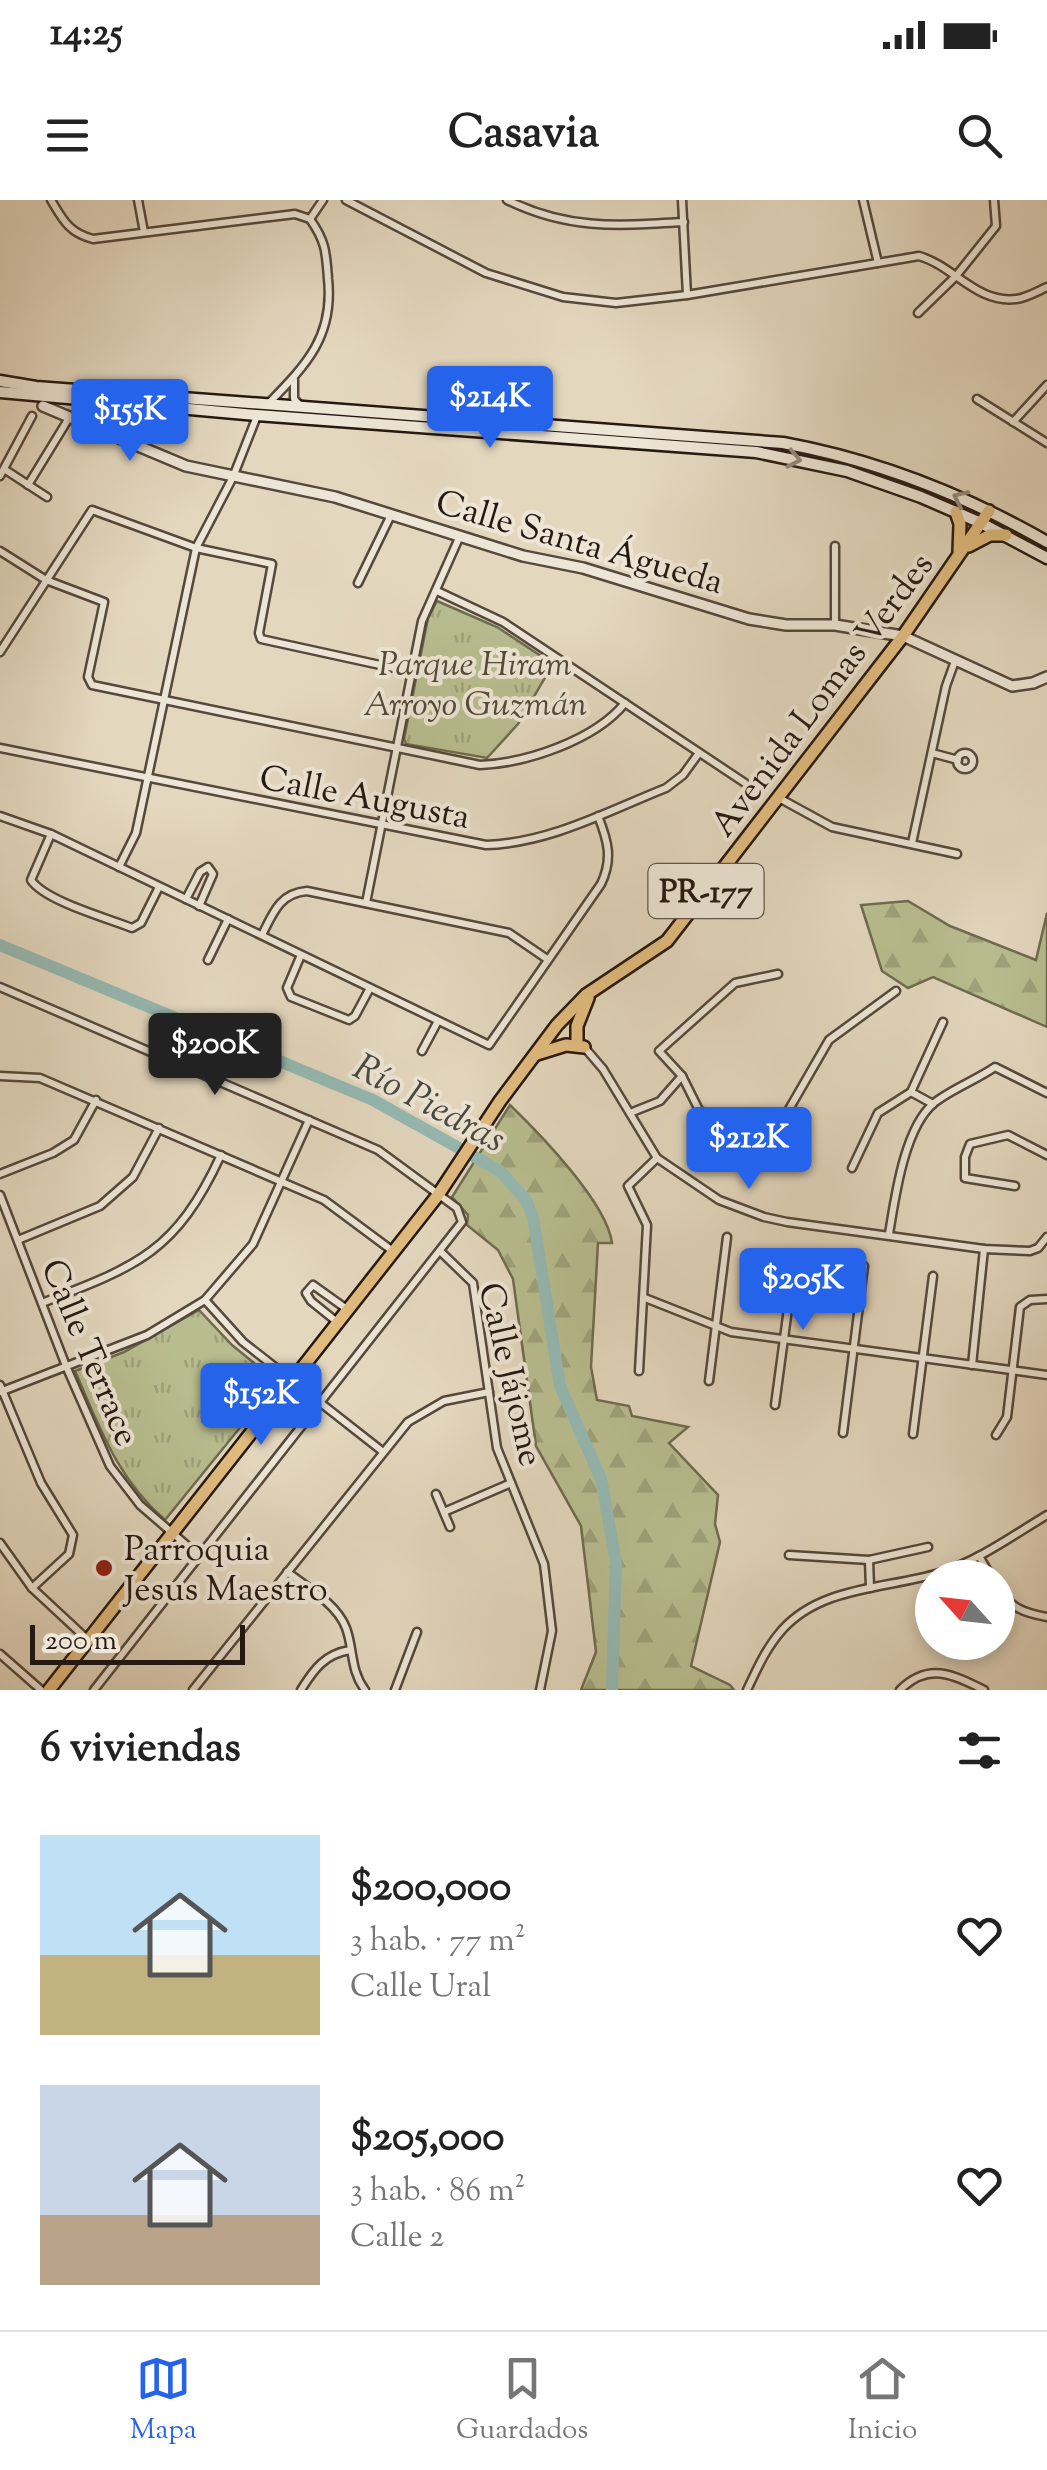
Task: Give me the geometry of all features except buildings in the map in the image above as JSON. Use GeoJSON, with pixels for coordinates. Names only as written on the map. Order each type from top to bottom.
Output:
{"type":"FeatureCollection","features":[{"type":"Feature","properties":{"kind":"main road"},"geometry":{"type":"LineString","coordinates":[[0,381],[783,443],[868,464],[942,489],[1006,536],[1047,558]]}},
{"type":"Feature","properties":{"kind":"main road"},"geometry":{"type":"LineString","coordinates":[[0,392],[756,452],[848,472],[956,512],[985,517],[1047,542]]}},
{"type":"Feature","properties":{"kind":"main road"},"geometry":{"type":"LineString","coordinates":[[956,512],[960,554]]}},
{"type":"Feature","properties":{"kind":"main road","name":"Avenida Lomas Verdes"},"geometry":{"type":"LineString","coordinates":[[49,1690],[438,1195],[557,1025],[591,991],[666,941],[903,636],[985,517]]}},
{"type":"Feature","properties":{"kind":"main road"},"geometry":{"type":"LineString","coordinates":[[960,554],[980,538],[1006,536]]}},
{"type":"Feature","properties":{"kind":"main road"},"geometry":{"type":"LineString","coordinates":[[534,1056],[556,1046],[580,1044],[582,1010],[591,991]]}},
{"type":"Feature","properties":{"kind":"street"},"geometry":{"type":"LineString","coordinates":[[51,200],[67,227],[80,236],[93,238],[294,214],[310,219],[324,240],[330,304],[319,344],[295,377],[258,415],[196,548],[136,833],[119,866]]}},
{"type":"Feature","properties":{"kind":"street"},"geometry":{"type":"LineString","coordinates":[[138,200],[144,232]]}},
{"type":"Feature","properties":{"kind":"street"},"geometry":{"type":"LineString","coordinates":[[310,219],[323,200]]}},
{"type":"Feature","properties":{"kind":"street"},"geometry":{"type":"LineString","coordinates":[[346,200],[486,273],[564,297],[616,303],[687,295],[919,256],[932,260],[982,295],[1016,299],[1047,287]]}},
{"type":"Feature","properties":{"kind":"street"},"geometry":{"type":"LineString","coordinates":[[507,200],[555,220],[599,227],[684,222]]}},
{"type":"Feature","properties":{"kind":"street"},"geometry":{"type":"LineString","coordinates":[[682,200],[687,295]]}},
{"type":"Feature","properties":{"kind":"street"},"geometry":{"type":"LineString","coordinates":[[863,200],[878,263]]}},
{"type":"Feature","properties":{"kind":"street"},"geometry":{"type":"LineString","coordinates":[[918,313],[956,276],[996,226],[994,200]]}},
{"type":"Feature","properties":{"kind":"street"},"geometry":{"type":"LineString","coordinates":[[295,377],[292,389],[300,406]]}},
{"type":"Feature","properties":{"kind":"street"},"geometry":{"type":"LineString","coordinates":[[1014,422],[1047,385]]}},
{"type":"Feature","properties":{"kind":"street"},"geometry":{"type":"LineString","coordinates":[[977,398],[1047,442]]}},
{"type":"Feature","properties":{"kind":"street","name":"Calle Santa Águeda"},"geometry":{"type":"LineString","coordinates":[[42,406],[186,466],[335,497],[459,538],[583,568],[749,619],[786,625],[835,625],[903,636],[1012,686],[1033,684],[1047,677]]}},
{"type":"Feature","properties":{"kind":"street"},"geometry":{"type":"LineString","coordinates":[[32,416],[2,472],[46,497]]}},
{"type":"Feature","properties":{"kind":"street"},"geometry":{"type":"LineString","coordinates":[[28,485],[69,418]]}},
{"type":"Feature","properties":{"kind":"street"},"geometry":{"type":"LineString","coordinates":[[0,652],[92,510],[196,548],[272,564],[259,632],[262,639],[412,672]]}},
{"type":"Feature","properties":{"kind":"street"},"geometry":{"type":"LineString","coordinates":[[358,583],[391,515]]}},
{"type":"Feature","properties":{"kind":"street"},"geometry":{"type":"LineString","coordinates":[[366,903],[422,621],[459,538]]}},
{"type":"Feature","properties":{"kind":"street"},"geometry":{"type":"LineString","coordinates":[[835,546],[835,625]]}},
{"type":"Feature","properties":{"kind":"street"},"geometry":{"type":"LineString","coordinates":[[0,552],[46,580],[104,602],[88,677],[92,685],[480,766],[508,764],[590,734],[625,703]]}},
{"type":"Feature","properties":{"kind":"street"},"geometry":{"type":"LineString","coordinates":[[436,590],[504,622],[745,783]]}},
{"type":"Feature","properties":{"kind":"street"},"geometry":{"type":"LineString","coordinates":[[912,843],[956,661]]}},
{"type":"Feature","properties":{"kind":"street","name":"Calle Augusta"},"geometry":{"type":"LineString","coordinates":[[0,748],[486,845],[552,834],[666,788],[682,775],[698,752]]}},
{"type":"Feature","properties":{"kind":"street"},"geometry":{"type":"LineString","coordinates":[[932,753],[958,760]]}},
{"type":"Feature","properties":{"kind":"street"},"geometry":{"type":"LineString","coordinates":[[779,798],[832,827],[957,854]]}},
{"type":"Feature","properties":{"kind":"street"},"geometry":{"type":"LineString","coordinates":[[0,816],[52,834],[490,1045],[602,884],[609,868],[608,841],[598,816]]}},
{"type":"Feature","properties":{"kind":"street"},"geometry":{"type":"LineString","coordinates":[[52,834],[30,880],[58,898],[132,928],[141,923],[159,886]]}},
{"type":"Feature","properties":{"kind":"street"},"geometry":{"type":"LineString","coordinates":[[186,899],[200,872],[208,867],[213,874],[199,906]]}},
{"type":"Feature","properties":{"kind":"street"},"geometry":{"type":"LineString","coordinates":[[262,935],[278,903],[294,892],[307,892],[509,934],[547,959]]}},
{"type":"Feature","properties":{"kind":"street"},"geometry":{"type":"LineString","coordinates":[[208,960],[228,919]]}},
{"type":"Feature","properties":{"kind":"street"},"geometry":{"type":"LineString","coordinates":[[301,956],[286,988],[290,997],[349,1020],[370,988]]}},
{"type":"Feature","properties":{"kind":"street"},"geometry":{"type":"LineString","coordinates":[[778,974],[735,983],[659,1051],[682,1076],[699,1110],[780,1157]]}},
{"type":"Feature","properties":{"kind":"street"},"geometry":{"type":"LineString","coordinates":[[0,987],[378,1150],[457,1208],[462,1222],[94,1690]]}},
{"type":"Feature","properties":{"kind":"street"},"geometry":{"type":"LineString","coordinates":[[766,1149],[828,1040],[896,991]]}},
{"type":"Feature","properties":{"kind":"street"},"geometry":{"type":"LineString","coordinates":[[422,1052],[438,1021]]}},
{"type":"Feature","properties":{"kind":"street"},"geometry":{"type":"LineString","coordinates":[[852,1168],[878,1114],[911,1092],[944,1022]]}},
{"type":"Feature","properties":{"kind":"street"},"geometry":{"type":"LineString","coordinates":[[557,1025],[603,1069],[658,1158],[719,1200],[764,1217],[984,1249],[1030,1250],[1038,1248],[1047,1237]]}},
{"type":"Feature","properties":{"kind":"street"},"geometry":{"type":"LineString","coordinates":[[889,1234],[898,1174],[921,1121],[933,1104],[995,1067],[1047,1093]]}},
{"type":"Feature","properties":{"kind":"street"},"geometry":{"type":"LineString","coordinates":[[0,1076],[40,1078],[283,1181],[324,1200],[394,1252]]}},
{"type":"Feature","properties":{"kind":"street"},"geometry":{"type":"LineString","coordinates":[[630,1113],[660,1101],[682,1076]]}},
{"type":"Feature","properties":{"kind":"street"},"geometry":{"type":"LineString","coordinates":[[911,1092],[933,1104]]}},
{"type":"Feature","properties":{"kind":"street"},"geometry":{"type":"LineString","coordinates":[[0,1174],[53,1153],[74,1140],[96,1100]]}},
{"type":"Feature","properties":{"kind":"street"},"geometry":{"type":"LineString","coordinates":[[32,1588],[69,1554],[73,1535],[41,1482],[1,1389],[147,1335],[205,1300],[253,1244],[309,1120]]}},
{"type":"Feature","properties":{"kind":"street"},"geometry":{"type":"LineString","coordinates":[[18,1240],[100,1206],[133,1178],[158,1128]]}},
{"type":"Feature","properties":{"kind":"street"},"geometry":{"type":"LineString","coordinates":[[1015,1186],[966,1178],[965,1158],[970,1144],[1008,1135],[1047,1155]]}},
{"type":"Feature","properties":{"kind":"street"},"geometry":{"type":"LineString","coordinates":[[42,1303],[127,1270],[159,1247],[201,1199],[221,1155]]}},
{"type":"Feature","properties":{"kind":"street"},"geometry":{"type":"LineString","coordinates":[[639,1371],[647,1226],[628,1186],[658,1158]]}},
{"type":"Feature","properties":{"kind":"street","name":"Calle Terrace"},"geometry":{"type":"LineString","coordinates":[[0,1195],[66,1366],[110,1466],[140,1505],[200,1556]]}},
{"type":"Feature","properties":{"kind":"street"},"geometry":{"type":"LineString","coordinates":[[709,1381],[727,1238]]}},
{"type":"Feature","properties":{"kind":"street"},"geometry":{"type":"LineString","coordinates":[[972,1365],[984,1249]]}},
{"type":"Feature","properties":{"kind":"street","name":"Calle Jájome"},"geometry":{"type":"LineString","coordinates":[[440,1251],[472,1283],[498,1448],[544,1564],[552,1631],[540,1690]]}},
{"type":"Feature","properties":{"kind":"street"},"geometry":{"type":"LineString","coordinates":[[776,1405],[794,1257]]}},
{"type":"Feature","properties":{"kind":"street"},"geometry":{"type":"LineString","coordinates":[[843,1433],[864,1266]]}},
{"type":"Feature","properties":{"kind":"street"},"geometry":{"type":"LineString","coordinates":[[914,1434],[934,1276]]}},
{"type":"Feature","properties":{"kind":"street"},"geometry":{"type":"LineString","coordinates":[[338,1323],[310,1301],[308,1288],[319,1288],[348,1310]]}},
{"type":"Feature","properties":{"kind":"street"},"geometry":{"type":"LineString","coordinates":[[645,1298],[715,1327],[1047,1375]]}},
{"type":"Feature","properties":{"kind":"street"},"geometry":{"type":"LineString","coordinates":[[205,1300],[243,1342],[382,1450]]}},
{"type":"Feature","properties":{"kind":"street"},"geometry":{"type":"LineString","coordinates":[[996,1435],[1007,1417],[1020,1307],[1030,1300],[1047,1300]]}},
{"type":"Feature","properties":{"kind":"street"},"geometry":{"type":"LineString","coordinates":[[198,1688],[382,1450],[408,1422],[444,1401],[489,1392]]}},
{"type":"Feature","properties":{"kind":"street"},"geometry":{"type":"LineString","coordinates":[[444,1512],[511,1483]]}},
{"type":"Feature","properties":{"kind":"street"},"geometry":{"type":"LineString","coordinates":[[436,1494],[450,1527]]}},
{"type":"Feature","properties":{"kind":"street"},"geometry":{"type":"LineString","coordinates":[[747,1690],[766,1651],[788,1624],[821,1602],[938,1573],[979,1556],[1047,1515]]}},
{"type":"Feature","properties":{"kind":"street"},"geometry":{"type":"LineString","coordinates":[[0,1544],[32,1588],[88,1640]]}},
{"type":"Feature","properties":{"kind":"street"},"geometry":{"type":"LineString","coordinates":[[789,1555],[868,1560],[928,1547]]}},
{"type":"Feature","properties":{"kind":"street"},"geometry":{"type":"LineString","coordinates":[[979,1556],[981,1560]]}},
{"type":"Feature","properties":{"kind":"street"},"geometry":{"type":"LineString","coordinates":[[868,1560],[870,1588]]}},
{"type":"Feature","properties":{"kind":"street"},"geometry":{"type":"LineString","coordinates":[[287,1572],[334,1610],[347,1631],[356,1677],[365,1690]]}},
{"type":"Feature","properties":{"kind":"street"},"geometry":{"type":"LineString","coordinates":[[1015,1608],[1047,1617]]}},
{"type":"Feature","properties":{"kind":"street"},"geometry":{"type":"LineString","coordinates":[[394,1690],[417,1632]]}},
{"type":"Feature","properties":{"kind":"street"},"geometry":{"type":"LineString","coordinates":[[301,1690],[323,1660],[332,1653],[350,1650]]}},
{"type":"Feature","properties":{"kind":"street"},"geometry":{"type":"LineString","coordinates":[[0,1654],[41,1690]]}},
{"type":"Feature","properties":{"kind":"street"},"geometry":{"type":"LineString","coordinates":[[900,1690],[917,1676],[944,1672],[984,1690]]}},
{"type":"Feature","properties":{"kind":"green space","name":"Parque Hiram Arroyo Guzmán"},"geometry":{"type":"Polygon","coordinates":[[[437,601],[497,627],[553,664],[518,724],[487,758],[406,744],[404,739],[428,618],[437,601]]]}},
{"type":"Feature","properties":{"kind":"green space"},"geometry":{"type":"Polygon","coordinates":[[[908,901],[950,926],[1036,960],[1047,913],[1047,1027],[933,977],[908,988],[882,971],[861,905],[908,901]]]}},
{"type":"Feature","properties":{"kind":"green space"},"geometry":{"type":"Polygon","coordinates":[[[510,1105],[585,1189],[612,1243],[598,1243],[591,1367],[597,1400],[629,1406],[632,1416],[688,1427],[669,1443],[718,1495],[715,1524],[720,1542],[691,1666],[734,1690],[581,1690],[596,1652],[581,1526],[536,1446],[513,1279],[498,1250],[467,1225],[468,1215],[452,1197],[510,1105]]]}},
{"type":"Feature","properties":{"kind":"green space"},"geometry":{"type":"Polygon","coordinates":[[[199,1310],[232,1345],[277,1382],[165,1520],[122,1469],[75,1371],[124,1352],[199,1310]]]}},
{"type":"Feature","properties":{"kind":"waterway","name":"Río Piedras"},"geometry":{"type":"LineString","coordinates":[[0,945],[373,1100],[500,1171],[526,1200],[533,1217],[560,1386],[601,1479],[616,1562],[612,1690]]}},
{"type":"Feature","properties":{"kind":"place","name":"Parroquia Jesus Maestro"},"geometry":{"type":"Point","coordinates":[104,1568]}}]}
